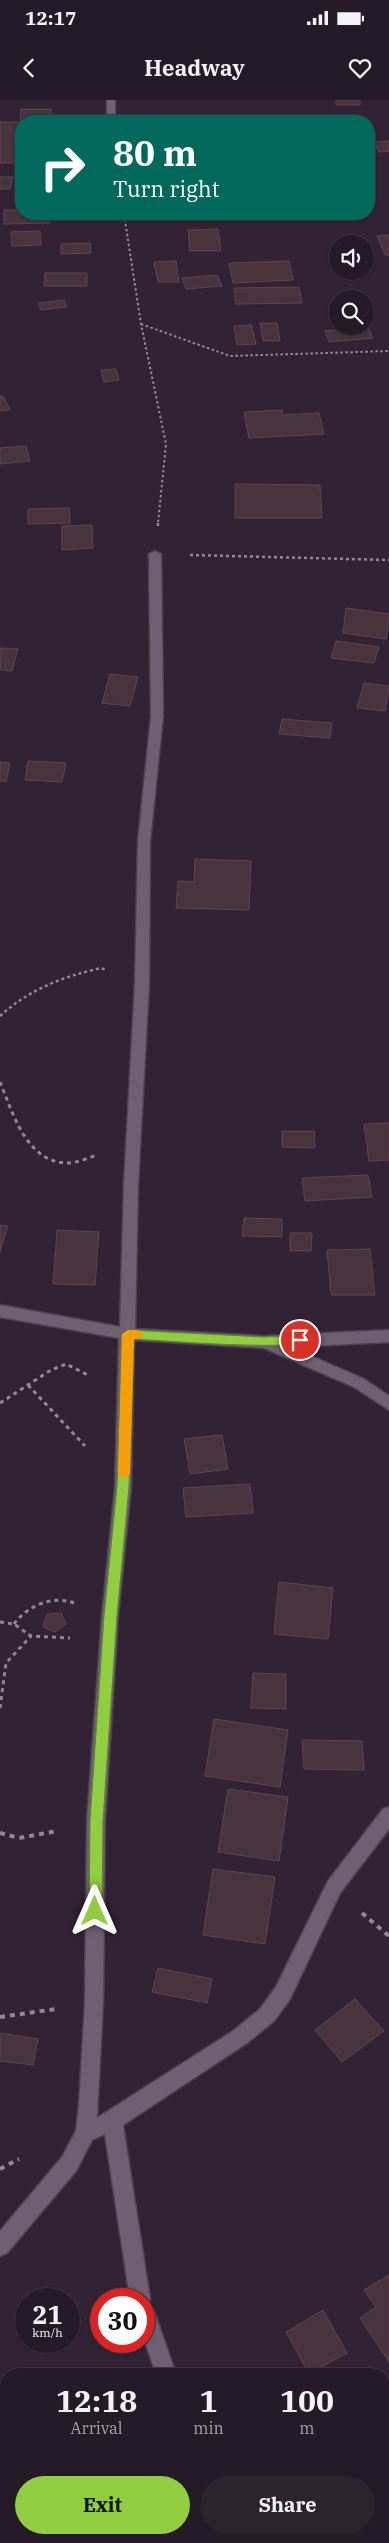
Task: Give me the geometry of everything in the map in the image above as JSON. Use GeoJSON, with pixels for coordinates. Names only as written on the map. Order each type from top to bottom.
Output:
{"type":"FeatureCollection","features":[{"type":"Feature","properties":{"kind":"street"},"geometry":{"type":"LineString","coordinates":[[111,115],[112,100]]}},
{"type":"Feature","properties":{"kind":"street"},"geometry":{"type":"LineString","coordinates":[[0,2246],[69,2164],[85,2133],[90,2105],[94,2003],[96,1820],[110,1616],[123,1487],[127,1396],[131,1184],[142,983],[144,842],[157,716],[155,554]]}},
{"type":"Feature","properties":{"kind":"street"},"geometry":{"type":"LineString","coordinates":[[0,1311],[128,1334],[264,1342],[389,1336]]}},
{"type":"Feature","properties":{"kind":"street"},"geometry":{"type":"LineString","coordinates":[[264,1342],[359,1383],[389,1404]]}},
{"type":"Feature","properties":{"kind":"street"},"geometry":{"type":"LineString","coordinates":[[85,2133],[113,2121],[240,2037],[267,2015],[283,1993],[334,1887],[389,1815]]}},
{"type":"Feature","properties":{"kind":"street"},"geometry":{"type":"LineString","coordinates":[[113,2121],[138,2288]]}},
{"type":"Feature","properties":{"kind":"street"},"geometry":{"type":"LineString","coordinates":[[155,2342],[164,2368]]}},
{"type":"Feature","properties":{"kind":"path"},"geometry":{"type":"LineString","coordinates":[[125,220],[141,324],[166,444],[155,554],[389,560]]}},
{"type":"Feature","properties":{"kind":"path"},"geometry":{"type":"LineString","coordinates":[[141,324],[230,356],[389,351]]}},
{"type":"Feature","properties":{"kind":"path"},"geometry":{"type":"LineString","coordinates":[[0,1016],[18,999],[57,978],[101,968],[142,983]]}},
{"type":"Feature","properties":{"kind":"path"},"geometry":{"type":"LineString","coordinates":[[0,1082],[24,1136],[39,1155],[68,1163],[100,1154],[131,1184]]}},
{"type":"Feature","properties":{"kind":"path"},"geometry":{"type":"LineString","coordinates":[[0,1403],[51,1370],[66,1364],[127,1396]]}},
{"type":"Feature","properties":{"kind":"path"},"geometry":{"type":"LineString","coordinates":[[28,1385],[123,1487]]}},
{"type":"Feature","properties":{"kind":"path"},"geometry":{"type":"LineString","coordinates":[[14,1624],[25,1610],[43,1604],[70,1600],[92,1611],[110,1616]]}},
{"type":"Feature","properties":{"kind":"path"},"geometry":{"type":"LineString","coordinates":[[0,1622],[14,1624],[31,1636],[65,1638],[87,1635],[110,1616]]}},
{"type":"Feature","properties":{"kind":"path"},"geometry":{"type":"LineString","coordinates":[[0,1708],[6,1663],[31,1636]]}},
{"type":"Feature","properties":{"kind":"path"},"geometry":{"type":"LineString","coordinates":[[0,1833],[19,1838],[49,1833],[96,1820]]}},
{"type":"Feature","properties":{"kind":"path"},"geometry":{"type":"LineString","coordinates":[[0,2017],[94,2003]]}},
{"type":"Feature","properties":{"kind":"building"},"geometry":{"type":"Polygon","coordinates":[[[336,100],[360,100],[360,105],[336,105],[336,100]]]}},
{"type":"Feature","properties":{"kind":"building"},"geometry":{"type":"Polygon","coordinates":[[[21,109],[51,109],[51,115],[21,115],[21,109]]]}},
{"type":"Feature","properties":{"kind":"building"},"geometry":{"type":"Polygon","coordinates":[[[0,122],[15,122],[15,163],[0,163],[0,122]]]}},
{"type":"Feature","properties":{"kind":"building"},"geometry":{"type":"Polygon","coordinates":[[[389,141],[389,151],[379,152],[375,142],[389,141]]]}},
{"type":"Feature","properties":{"kind":"building"},"geometry":{"type":"Polygon","coordinates":[[[0,177],[13,177],[10,189],[0,189],[0,177]]]}},
{"type":"Feature","properties":{"kind":"building"},"geometry":{"type":"Polygon","coordinates":[[[4,210],[15,210],[15,220],[50,220],[50,223],[4,224],[4,210]]]}},
{"type":"Feature","properties":{"kind":"building"},"geometry":{"type":"Polygon","coordinates":[[[218,229],[221,251],[190,251],[188,230],[218,229]]]}},
{"type":"Feature","properties":{"kind":"building"},"geometry":{"type":"Polygon","coordinates":[[[40,231],[41,245],[12,246],[11,232],[40,231]]]}},
{"type":"Feature","properties":{"kind":"building"},"geometry":{"type":"Polygon","coordinates":[[[389,235],[389,255],[385,255],[377,236],[389,235]]]}},
{"type":"Feature","properties":{"kind":"building"},"geometry":{"type":"Polygon","coordinates":[[[90,243],[91,253],[61,254],[61,244],[90,243]]]}},
{"type":"Feature","properties":{"kind":"building"},"geometry":{"type":"Polygon","coordinates":[[[176,261],[179,282],[158,282],[154,262],[176,261]]]}},
{"type":"Feature","properties":{"kind":"building"},"geometry":{"type":"Polygon","coordinates":[[[289,261],[293,280],[233,283],[229,263],[289,261]]]}},
{"type":"Feature","properties":{"kind":"building"},"geometry":{"type":"Polygon","coordinates":[[[45,273],[87,273],[87,286],[44,286],[45,273]]]}},
{"type":"Feature","properties":{"kind":"building"},"geometry":{"type":"Polygon","coordinates":[[[217,275],[222,286],[186,289],[182,278],[217,275]]]}},
{"type":"Feature","properties":{"kind":"building"},"geometry":{"type":"Polygon","coordinates":[[[299,287],[302,303],[236,304],[234,288],[299,287]]]}},
{"type":"Feature","properties":{"kind":"building"},"geometry":{"type":"Polygon","coordinates":[[[64,300],[67,307],[41,310],[38,303],[64,300]]]}},
{"type":"Feature","properties":{"kind":"building"},"geometry":{"type":"Polygon","coordinates":[[[260,323],[277,323],[280,341],[263,341],[260,323]]]}},
{"type":"Feature","properties":{"kind":"building"},"geometry":{"type":"Polygon","coordinates":[[[252,325],[256,344],[237,345],[234,326],[252,325]]]}},
{"type":"Feature","properties":{"kind":"building"},"geometry":{"type":"Polygon","coordinates":[[[325,331],[329,331],[329,335],[372,335],[373,338],[329,342],[325,331]]]}},
{"type":"Feature","properties":{"kind":"building"},"geometry":{"type":"Polygon","coordinates":[[[116,369],[119,380],[104,382],[101,370],[116,369]]]}},
{"type":"Feature","properties":{"kind":"building"},"geometry":{"type":"Polygon","coordinates":[[[0,396],[3,396],[10,410],[0,411],[0,396]]]}},
{"type":"Feature","properties":{"kind":"building"},"geometry":{"type":"Polygon","coordinates":[[[282,410],[282,415],[319,413],[324,434],[249,438],[244,412],[282,410]]]}},
{"type":"Feature","properties":{"kind":"building"},"geometry":{"type":"Polygon","coordinates":[[[26,446],[30,461],[0,464],[0,448],[26,446]]]}},
{"type":"Feature","properties":{"kind":"building"},"geometry":{"type":"Polygon","coordinates":[[[235,484],[320,485],[322,518],[235,518],[235,484]]]}},
{"type":"Feature","properties":{"kind":"building"},"geometry":{"type":"Polygon","coordinates":[[[69,508],[70,523],[28,524],[28,509],[69,508]]]}},
{"type":"Feature","properties":{"kind":"building"},"geometry":{"type":"Polygon","coordinates":[[[92,525],[93,548],[62,550],[62,526],[92,525]]]}},
{"type":"Feature","properties":{"kind":"building"},"geometry":{"type":"Polygon","coordinates":[[[346,608],[389,614],[386,639],[343,633],[346,608]]]}},
{"type":"Feature","properties":{"kind":"building"},"geometry":{"type":"Polygon","coordinates":[[[336,641],[379,647],[374,663],[331,658],[336,641]]]}},
{"type":"Feature","properties":{"kind":"building"},"geometry":{"type":"Polygon","coordinates":[[[0,648],[18,649],[12,671],[0,670],[0,648]]]}},
{"type":"Feature","properties":{"kind":"building"},"geometry":{"type":"Polygon","coordinates":[[[110,674],[138,677],[130,706],[102,703],[110,674]]]}},
{"type":"Feature","properties":{"kind":"building"},"geometry":{"type":"Polygon","coordinates":[[[364,683],[389,686],[385,711],[357,708],[364,683]]]}},
{"type":"Feature","properties":{"kind":"building"},"geometry":{"type":"Polygon","coordinates":[[[282,719],[332,723],[330,738],[279,734],[282,719]]]}},
{"type":"Feature","properties":{"kind":"building"},"geometry":{"type":"Polygon","coordinates":[[[28,761],[66,763],[62,782],[25,780],[28,761]]]}},
{"type":"Feature","properties":{"kind":"building"},"geometry":{"type":"Polygon","coordinates":[[[0,762],[10,763],[6,782],[0,781],[0,762]]]}},
{"type":"Feature","properties":{"kind":"building"},"geometry":{"type":"Polygon","coordinates":[[[195,859],[251,861],[249,910],[176,908],[178,881],[194,882],[195,859]]]}},
{"type":"Feature","properties":{"kind":"building"},"geometry":{"type":"Polygon","coordinates":[[[389,1123],[389,1160],[369,1161],[364,1124],[389,1123]]]}},
{"type":"Feature","properties":{"kind":"building"},"geometry":{"type":"Polygon","coordinates":[[[282,1131],[314,1131],[315,1148],[282,1147],[282,1131]]]}},
{"type":"Feature","properties":{"kind":"building"},"geometry":{"type":"Polygon","coordinates":[[[368,1175],[372,1197],[305,1201],[302,1178],[368,1175]]]}},
{"type":"Feature","properties":{"kind":"building"},"geometry":{"type":"Polygon","coordinates":[[[244,1218],[282,1219],[282,1237],[242,1236],[244,1218]]]}},
{"type":"Feature","properties":{"kind":"building"},"geometry":{"type":"Polygon","coordinates":[[[0,1225],[8,1226],[0,1252],[0,1225]]]}},
{"type":"Feature","properties":{"kind":"building"},"geometry":{"type":"Polygon","coordinates":[[[57,1230],[99,1232],[95,1285],[53,1284],[57,1230]]]}},
{"type":"Feature","properties":{"kind":"building"},"geometry":{"type":"Polygon","coordinates":[[[290,1233],[312,1233],[311,1251],[290,1251],[290,1233]]]}},
{"type":"Feature","properties":{"kind":"building"},"geometry":{"type":"Polygon","coordinates":[[[370,1249],[375,1295],[331,1295],[327,1250],[370,1249]]]}},
{"type":"Feature","properties":{"kind":"building"},"geometry":{"type":"Polygon","coordinates":[[[222,1435],[228,1469],[190,1474],[184,1439],[222,1435]]]}},
{"type":"Feature","properties":{"kind":"building"},"geometry":{"type":"Polygon","coordinates":[[[250,1484],[253,1513],[186,1517],[183,1488],[250,1484]]]}},
{"type":"Feature","properties":{"kind":"building"},"geometry":{"type":"Polygon","coordinates":[[[279,1582],[333,1588],[328,1639],[274,1634],[279,1582]]]}},
{"type":"Feature","properties":{"kind":"building"},"geometry":{"type":"Polygon","coordinates":[[[61,1613],[66,1624],[55,1632],[43,1627],[47,1614],[61,1613]]]}},
{"type":"Feature","properties":{"kind":"building"},"geometry":{"type":"Polygon","coordinates":[[[253,1673],[286,1674],[286,1709],[251,1708],[253,1673]]]}},
{"type":"Feature","properties":{"kind":"building"},"geometry":{"type":"Polygon","coordinates":[[[214,1719],[288,1730],[280,1787],[205,1776],[214,1719]]]}},
{"type":"Feature","properties":{"kind":"building"},"geometry":{"type":"Polygon","coordinates":[[[302,1740],[362,1741],[364,1770],[304,1769],[302,1740]]]}},
{"type":"Feature","properties":{"kind":"building"},"geometry":{"type":"Polygon","coordinates":[[[228,1789],[288,1797],[279,1861],[218,1852],[228,1789]]]}},
{"type":"Feature","properties":{"kind":"building"},"geometry":{"type":"Polygon","coordinates":[[[213,1869],[275,1877],[265,1944],[203,1935],[213,1869]]]}},
{"type":"Feature","properties":{"kind":"building"},"geometry":{"type":"Polygon","coordinates":[[[158,1968],[212,1979],[207,2003],[152,1992],[158,1968]]]}},
{"type":"Feature","properties":{"kind":"building"},"geometry":{"type":"Polygon","coordinates":[[[355,1999],[384,2031],[342,2062],[315,2030],[355,1999]]]}},
{"type":"Feature","properties":{"kind":"building"},"geometry":{"type":"Polygon","coordinates":[[[0,2033],[38,2039],[33,2065],[0,2061],[0,2033]]]}},
{"type":"Feature","properties":{"kind":"building"},"geometry":{"type":"Polygon","coordinates":[[[389,2275],[389,2362],[360,2318],[376,2307],[364,2290],[389,2275]]]}},
{"type":"Feature","properties":{"kind":"building"},"geometry":{"type":"Polygon","coordinates":[[[323,2310],[347,2353],[320,2368],[306,2368],[286,2332],[323,2310]]]}},
{"type":"Feature","properties":{"kind":"slow traffic"},"geometry":{"type":"LineString","coordinates":[[124,1474],[128,1334],[138,1335]]}},
{"type":"Feature","properties":{"kind":"route"},"geometry":{"type":"LineString","coordinates":[[95,1911],[96,1820],[110,1616],[123,1487],[128,1334],[264,1342],[300,1340]]}}]}
